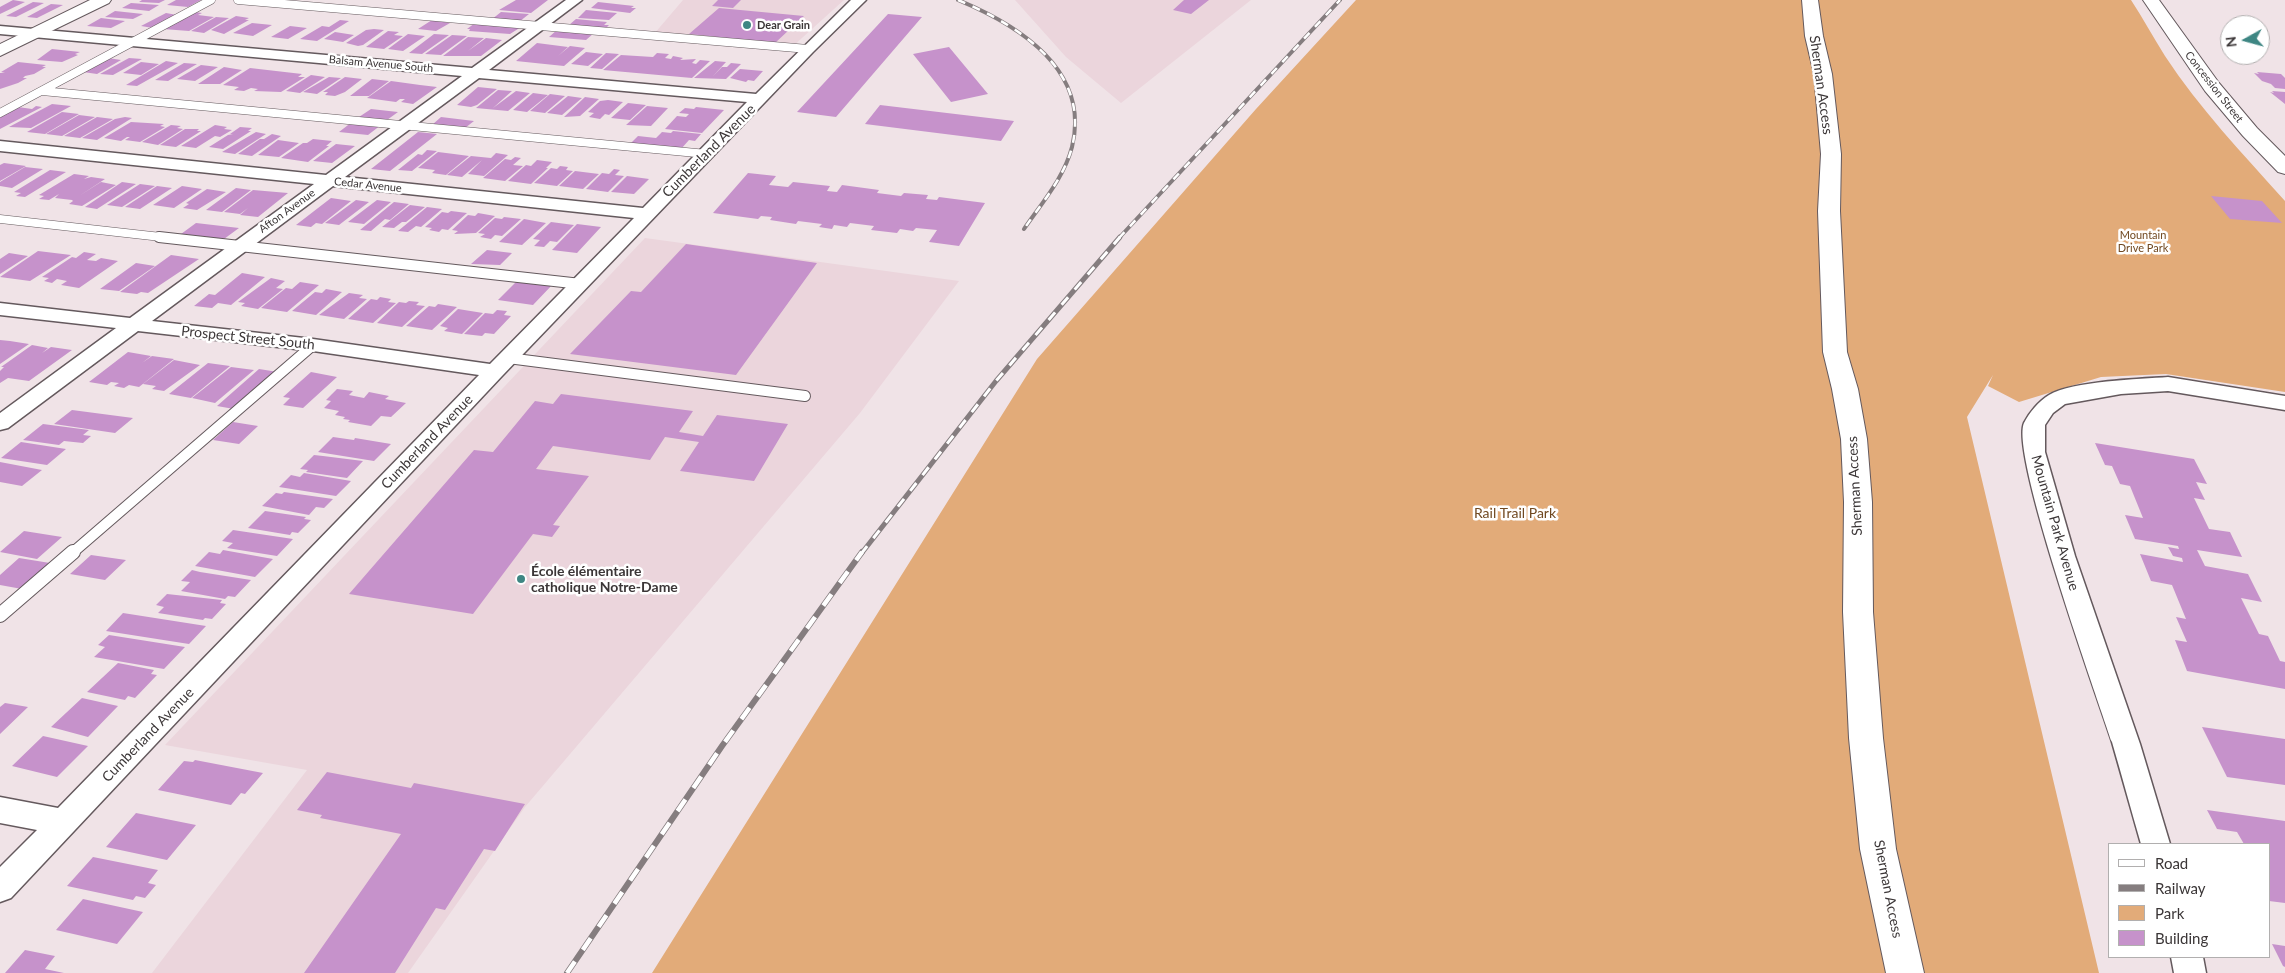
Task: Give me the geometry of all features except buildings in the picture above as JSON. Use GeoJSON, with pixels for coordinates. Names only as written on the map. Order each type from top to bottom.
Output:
{"type":"FeatureCollection","features":[{"type":"Feature","properties":{"kind":"main road"},"geometry":{"type":"LineString","coordinates":[[0,51],[104,0]]}},
{"type":"Feature","properties":{"kind":"main road","name":"Sherman Access"},"geometry":{"type":"LineString","coordinates":[[1810,0],[1814,36],[1823,74],[1830,154],[1828,211],[1832,258],[1832,310],[1835,352],[1845,389],[1854,438],[1858,502],[1858,612],[1866,738],[1878,849],[1905,973]]}},
{"type":"Feature","properties":{"kind":"main road","name":"Concession Street"},"geometry":{"type":"LineString","coordinates":[[2151,0],[2212,87],[2250,132],[2285,168]]}},
{"type":"Feature","properties":{"kind":"street","name":"Afton Avenue"},"geometry":{"type":"LineString","coordinates":[[0,423],[575,0]]}},
{"type":"Feature","properties":{"kind":"street","name":"Cumberland Avenue"},"geometry":{"type":"LineString","coordinates":[[0,888],[501,364],[808,49],[859,0]]}},
{"type":"Feature","properties":{"kind":"street","name":"Balsam Avenue South"},"geometry":{"type":"LineString","coordinates":[[0,30],[761,99]]}},
{"type":"Feature","properties":{"kind":"street","name":"Cedar Avenue"},"geometry":{"type":"LineString","coordinates":[[0,146],[647,214]]}},
{"type":"Feature","properties":{"kind":"street","name":"Prospect Street South"},"geometry":{"type":"LineString","coordinates":[[0,309],[313,345],[501,364]]}},
{"type":"Feature","properties":{"kind":"street","name":"Mountain Park Avenue"},"geometry":{"type":"LineString","coordinates":[[2155,843],[2126,744],[2063,556],[2034,452],[2034,425],[2046,408],[2058,399],[2080,393],[2121,387],[2168,384],[2285,403]]}},
{"type":"Feature","properties":{"kind":"street"},"geometry":{"type":"LineString","coordinates":[[0,810],[64,822]]}},
{"type":"Feature","properties":{"kind":"street"},"geometry":{"type":"LineString","coordinates":[[2187,958],[2190,973]]}},
{"type":"Feature","properties":{"kind":"lane"},"geometry":{"type":"LineString","coordinates":[[0,113],[211,0]]}},
{"type":"Feature","properties":{"kind":"lane"},"geometry":{"type":"LineString","coordinates":[[238,0],[808,49]]}},
{"type":"Feature","properties":{"kind":"lane"},"geometry":{"type":"LineString","coordinates":[[42,91],[707,154]]}},
{"type":"Feature","properties":{"kind":"lane"},"geometry":{"type":"LineString","coordinates":[[0,219],[581,284]]}},
{"type":"Feature","properties":{"kind":"lane"},"geometry":{"type":"LineString","coordinates":[[0,615],[313,345]]}},
{"type":"Feature","properties":{"kind":"lane"},"geometry":{"type":"LineString","coordinates":[[501,364],[806,396]]}},
{"type":"Feature","properties":{"kind":"shaded area"},"geometry":{"type":"Polygon","coordinates":[[[683,0],[844,0],[792,47],[654,34],[683,0]]]}},
{"type":"Feature","properties":{"kind":"shaded area"},"geometry":{"type":"Polygon","coordinates":[[[1015,0],[1251,0],[1121,103],[1066,57],[1015,0]]]}},
{"type":"Feature","properties":{"kind":"shaded area","name":"École élémentaire catholique Notre-Dame"},"geometry":{"type":"Polygon","coordinates":[[[645,238],[959,281],[860,413],[525,807],[408,973],[152,973],[307,770],[165,745],[645,238]]]}},
{"type":"Feature","properties":{"kind":"green space","name":"Rail Trail Park"},"geometry":{"type":"Polygon","coordinates":[[[1356,0],[2131,0],[2165,56],[2192,94],[2285,201],[2285,392],[2166,374],[2101,377],[2019,402],[1988,386],[1993,375],[1967,417],[2099,973],[652,973],[1037,359],[1256,109],[1356,0]]]}},
{"type":"Feature","properties":{"kind":"railway"},"geometry":{"type":"LineString","coordinates":[[958,0],[981,10],[1025,37],[1045,54],[1060,73],[1071,95],[1075,120],[1072,147],[1064,169],[1024,229]]}},
{"type":"Feature","properties":{"kind":"railway"},"geometry":{"type":"LineString","coordinates":[[1119,238],[1340,0]]}},
{"type":"Feature","properties":{"kind":"railway"},"geometry":{"type":"LineString","coordinates":[[861,554],[996,381],[1120,237]]}},
{"type":"Feature","properties":{"kind":"railway"},"geometry":{"type":"LineString","coordinates":[[567,973],[722,746],[862,552]]}},
{"type":"Feature","properties":{"kind":"place","name":"Dear Grain"},"geometry":{"type":"Point","coordinates":[747,25]}},
{"type":"Feature","properties":{"kind":"place","name":"École élémentaire catholique Notre-Dame"},"geometry":{"type":"Point","coordinates":[521,579]}},
{"type":"Feature","properties":{"kind":"park label","name":"Mountain Drive Park"},"geometry":{"type":"Point","coordinates":[2143,241]}}]}
